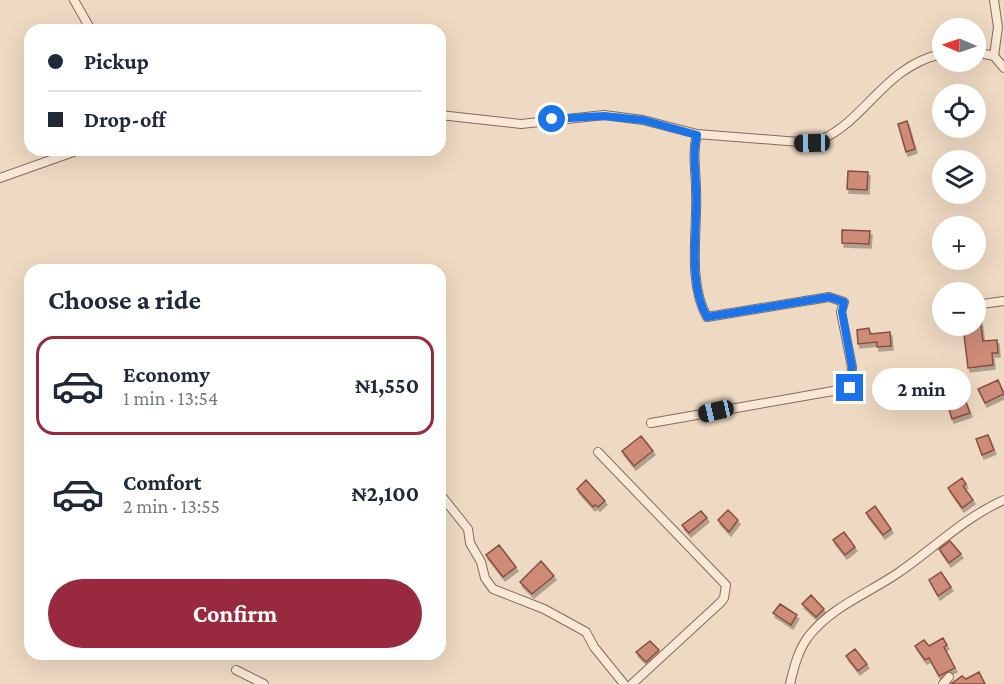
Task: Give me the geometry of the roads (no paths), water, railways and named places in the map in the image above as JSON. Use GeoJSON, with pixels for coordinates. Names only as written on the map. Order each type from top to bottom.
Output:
{"type":"FeatureCollection","features":[{"type":"Feature","properties":{"kind":"street"},"geometry":{"type":"LineString","coordinates":[[74,0],[88,24]]}},
{"type":"Feature","properties":{"kind":"street"},"geometry":{"type":"LineString","coordinates":[[994,0],[998,27],[994,56]]}},
{"type":"Feature","properties":{"kind":"street"},"geometry":{"type":"LineString","coordinates":[[986,54],[994,56],[1004,68]]}},
{"type":"Feature","properties":{"kind":"street"},"geometry":{"type":"LineString","coordinates":[[446,117],[521,124],[604,116],[643,120],[697,135],[799,143],[823,140],[848,121],[894,76],[932,58]]}},
{"type":"Feature","properties":{"kind":"street"},"geometry":{"type":"LineString","coordinates":[[651,423],[850,388],[852,367],[842,312],[844,302],[829,297],[707,317],[700,304],[697,275],[696,186],[693,164],[697,135]]}},
{"type":"Feature","properties":{"kind":"street"},"geometry":{"type":"LineString","coordinates":[[0,178],[62,156]]}},
{"type":"Feature","properties":{"kind":"street"},"geometry":{"type":"LineString","coordinates":[[986,303],[1004,301]]}},
{"type":"Feature","properties":{"kind":"street"},"geometry":{"type":"LineString","coordinates":[[598,452],[726,585],[721,602],[632,684]]}},
{"type":"Feature","properties":{"kind":"street"},"geometry":{"type":"LineString","coordinates":[[790,684],[801,648],[809,636],[836,610],[896,575],[970,519],[1004,500]]}},
{"type":"Feature","properties":{"kind":"street"},"geometry":{"type":"LineString","coordinates":[[446,502],[468,529],[470,543],[481,562],[485,578],[493,589],[544,609],[586,632],[594,647],[624,684]]}},
{"type":"Feature","properties":{"kind":"street"},"geometry":{"type":"LineString","coordinates":[[236,670],[264,684]]}}]}
